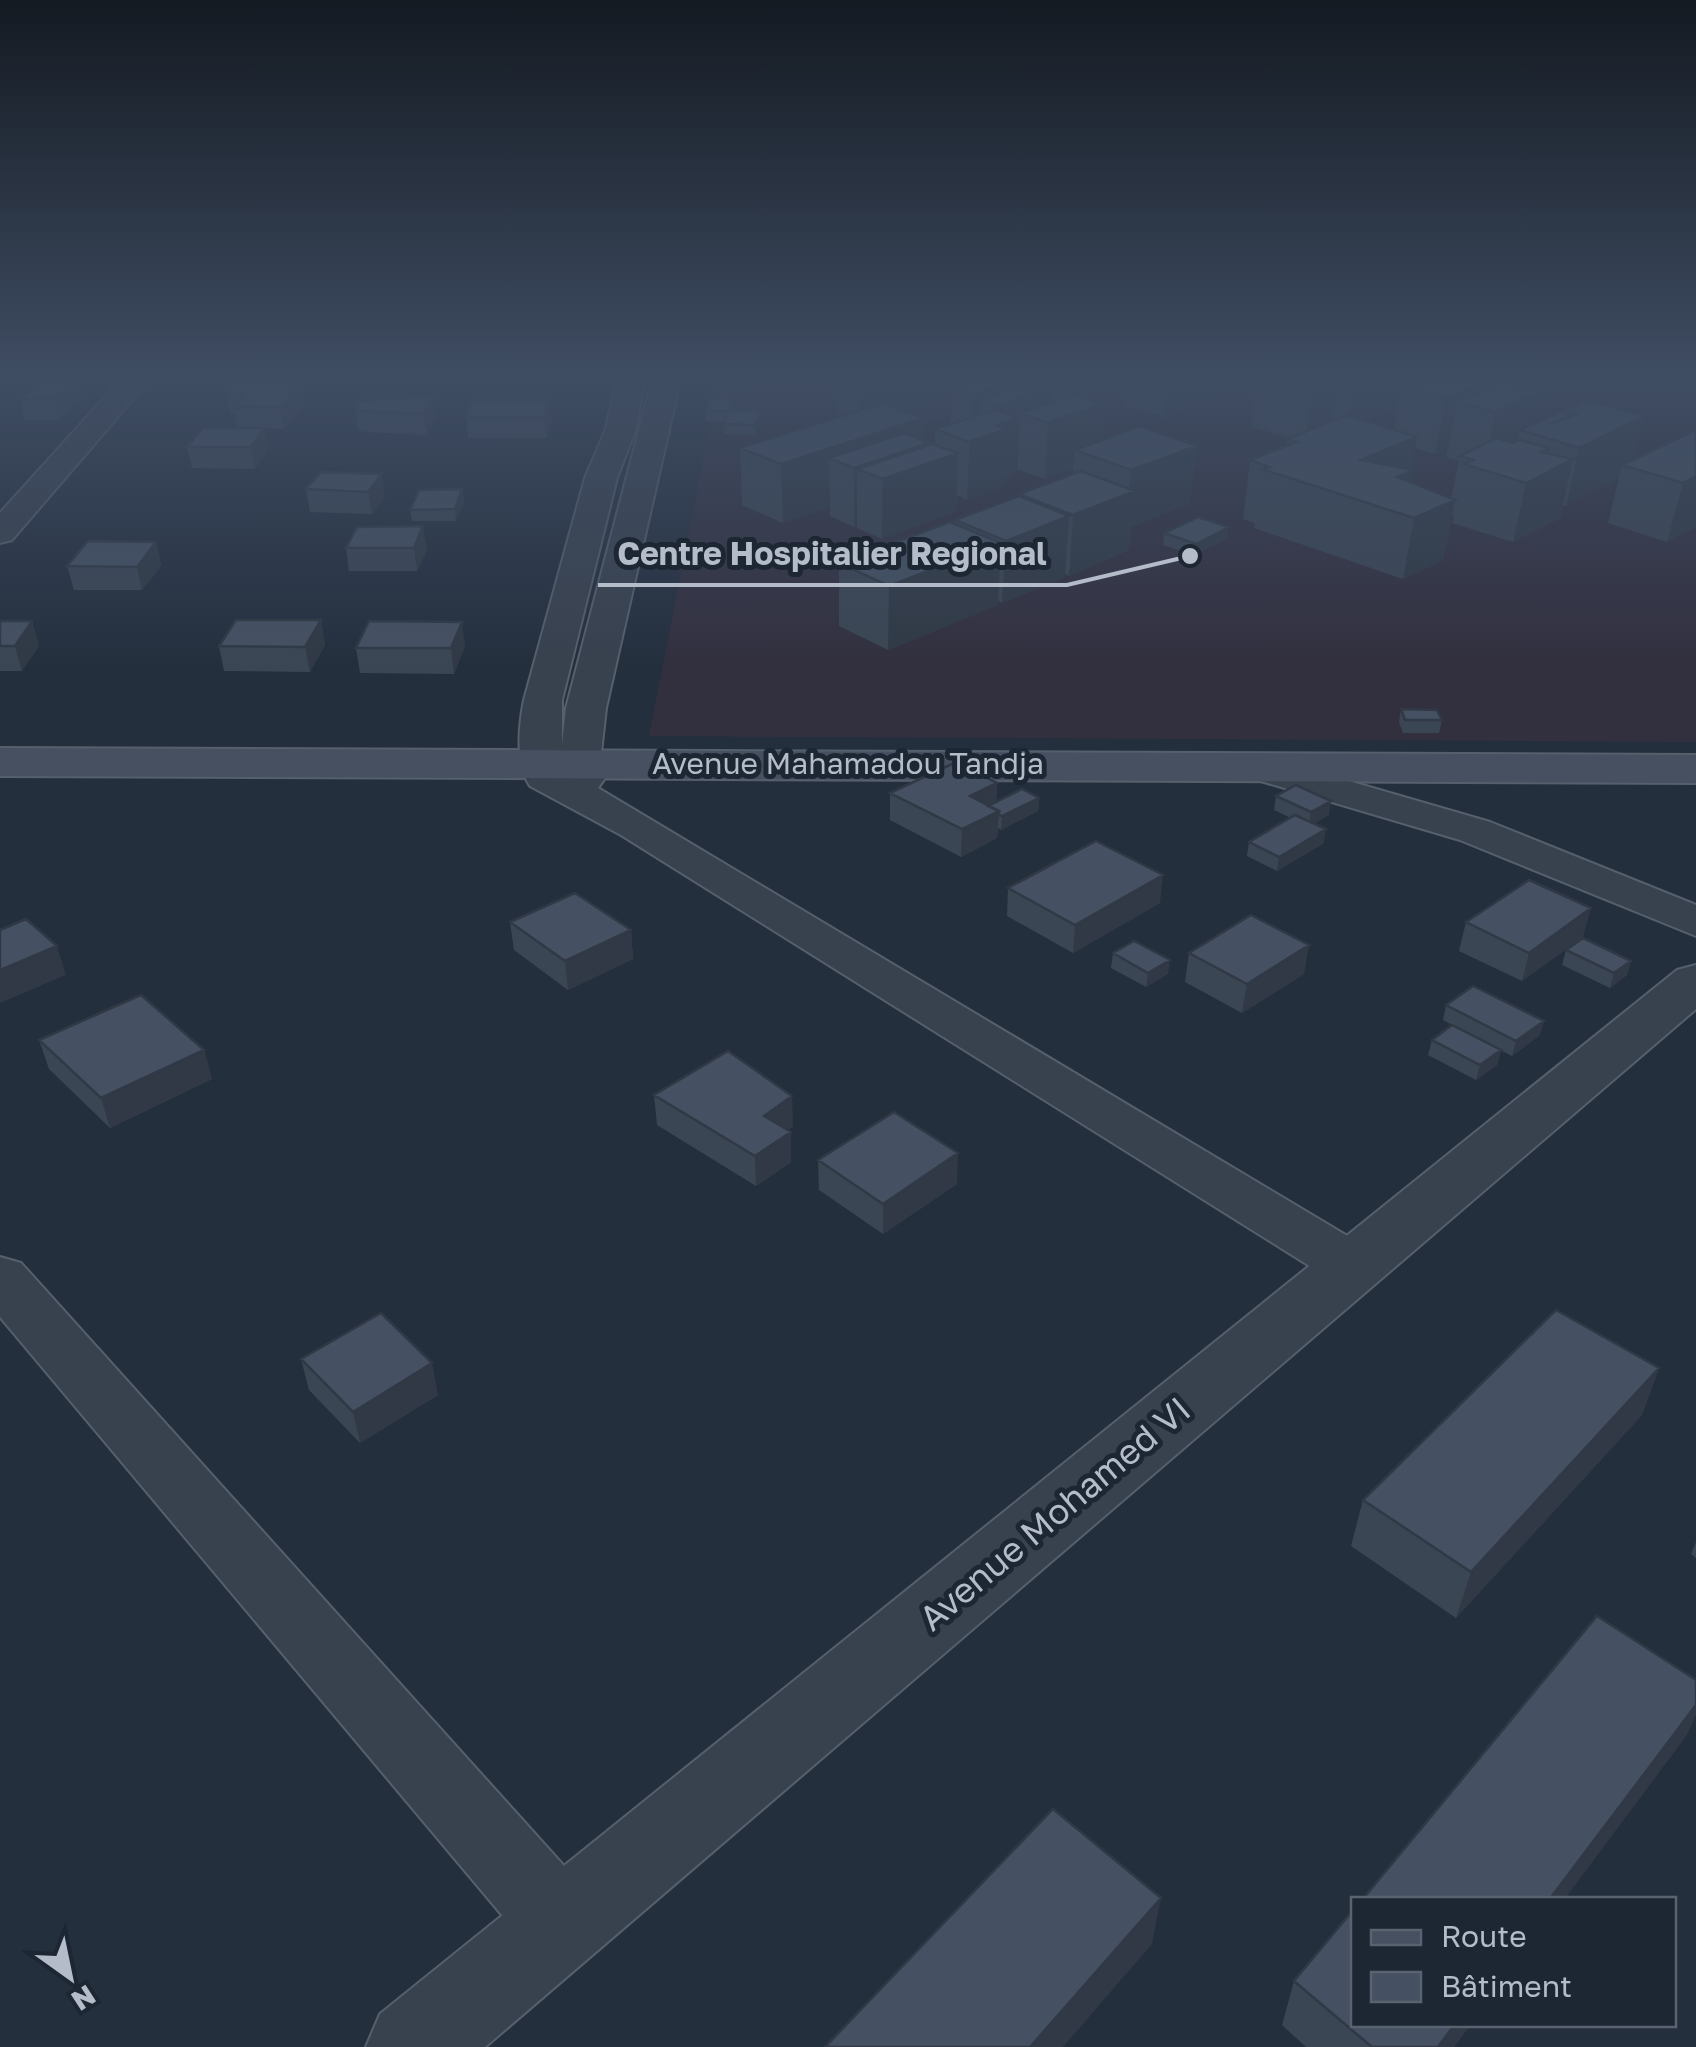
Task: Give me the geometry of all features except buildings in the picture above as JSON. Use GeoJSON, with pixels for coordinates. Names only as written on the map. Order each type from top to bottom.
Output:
{"type":"FeatureCollection","features":[{"type":"Feature","properties":{"kind":"main road","name":"Avenue Mahamadou Tandja"},"geometry":{"type":"LineString","coordinates":[[0,762],[564,772],[1259,767],[1696,769]]}},
{"type":"Feature","properties":{"kind":"street"},"geometry":{"type":"LineString","coordinates":[[0,533],[53,473]]}},
{"type":"Feature","properties":{"kind":"street"},"geometry":{"type":"LineString","coordinates":[[603,473],[539,723],[564,772],[636,826],[1353,1266]]}},
{"type":"Feature","properties":{"kind":"street"},"geometry":{"type":"LineString","coordinates":[[564,772],[616,597],[645,473]]}},
{"type":"Feature","properties":{"kind":"street"},"geometry":{"type":"LineString","coordinates":[[570,595],[616,597]]}},
{"type":"Feature","properties":{"kind":"street"},"geometry":{"type":"LineString","coordinates":[[1259,767],[1475,832],[1696,922]]}},
{"type":"Feature","properties":{"kind":"street","name":"Avenue Mohamed VI"},"geometry":{"type":"LineString","coordinates":[[413,2047],[1696,981]]}},
{"type":"Feature","properties":{"kind":"street"},"geometry":{"type":"LineString","coordinates":[[0,1278],[562,1924]]}},
{"type":"Feature","properties":{"kind":"shaded area"},"geometry":{"type":"Polygon","coordinates":[[[700,473],[1696,473],[1696,742],[649,736],[700,473]]]}},
{"type":"Feature","properties":{"kind":"place","name":"Centre Hospitalier Regional"},"geometry":{"type":"Point","coordinates":[1190,556]}}]}
